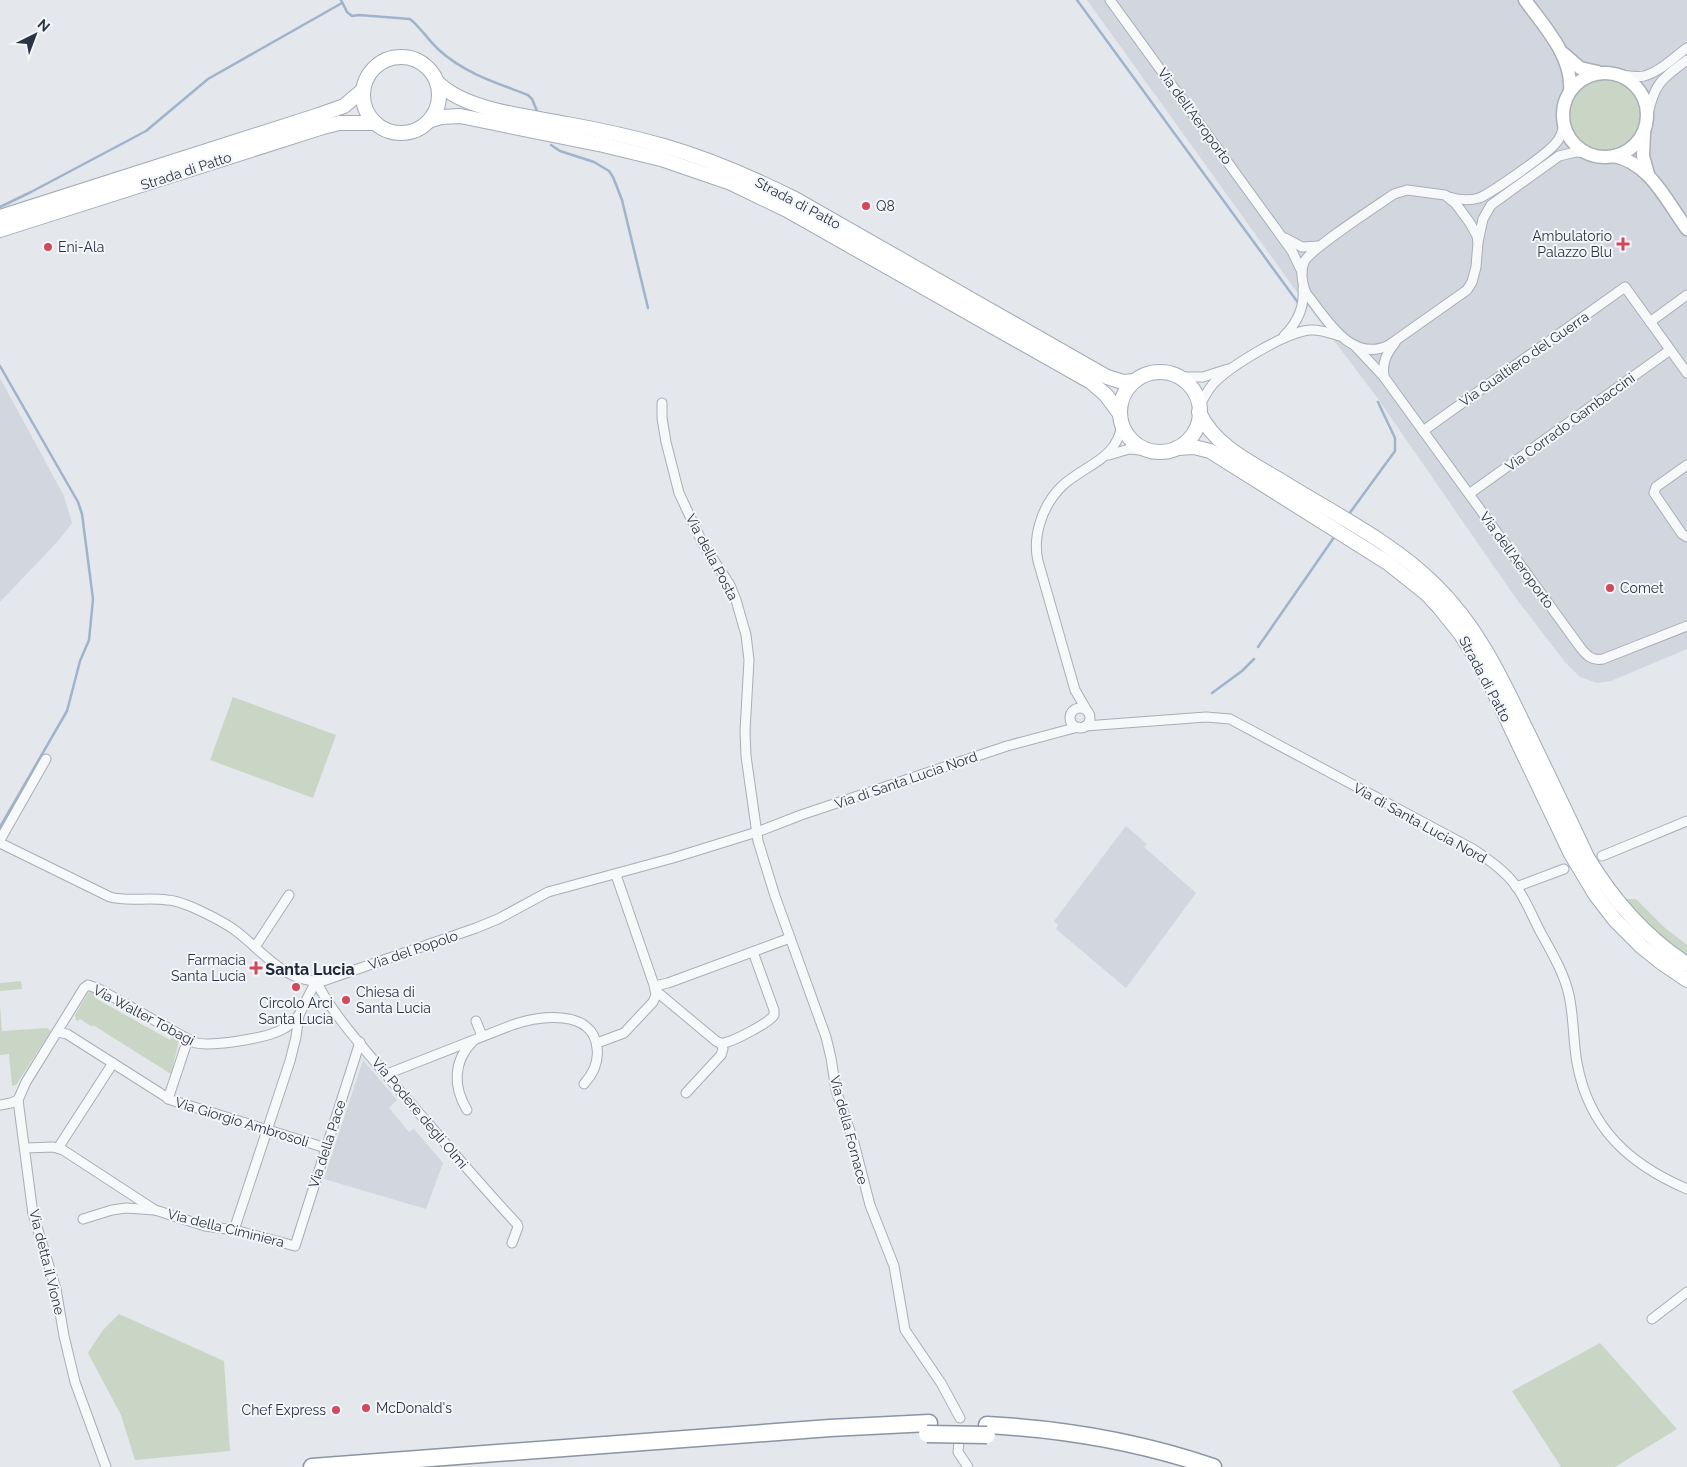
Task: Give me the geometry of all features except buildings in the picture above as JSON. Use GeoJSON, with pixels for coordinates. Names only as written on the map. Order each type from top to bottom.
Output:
{"type":"FeatureCollection","features":[{"type":"Feature","properties":{"kind":"highway"},"geometry":{"type":"LineString","coordinates":[[312,1467],[830,1428],[987,1430],[1039,1428],[1098,1437],[1173,1454],[1213,1467]]}},
{"type":"Feature","properties":{"kind":"highway"},"geometry":{"type":"LineString","coordinates":[[440,1467],[928,1429]]}},
{"type":"Feature","properties":{"kind":"highway"},"geometry":{"type":"LineString","coordinates":[[987,1430],[1132,1454],[1179,1467]]}},
{"type":"Feature","properties":{"kind":"main road","name":"Strada di Patto"},"geometry":{"type":"LineString","coordinates":[[0,217],[344,106],[363,90],[372,70],[384,61],[398,57],[412,58],[431,70],[438,83],[454,95],[478,106],[606,131],[665,146],[758,180],[1107,377],[1123,382],[1134,381]]}},
{"type":"Feature","properties":{"kind":"main road"},"geometry":{"type":"LineString","coordinates":[[431,120],[439,102],[438,83]]}},
{"type":"Feature","properties":{"kind":"main road"},"geometry":{"type":"LineString","coordinates":[[363,90],[365,108],[375,123]]}},
{"type":"Feature","properties":{"kind":"main road","name":"Strada di Patto"},"geometry":{"type":"LineString","coordinates":[[0,230],[339,123],[375,123],[388,131],[404,134],[419,130],[431,120],[460,116],[604,145],[678,163],[746,189],[787,210],[1091,382],[1106,395],[1121,419]]}},
{"type":"Feature","properties":{"kind":"main road"},"geometry":{"type":"LineString","coordinates":[[1168,373],[1178,377],[1192,389],[1199,410],[1198,422],[1185,443],[1177,448],[1164,452],[1150,451],[1135,443],[1127,434],[1121,419],[1121,404],[1124,394],[1134,381],[1148,374],[1168,373]]}},
{"type":"Feature","properties":{"kind":"main road","name":"Strada di Patto"},"geometry":{"type":"LineString","coordinates":[[1199,410],[1208,428],[1230,449],[1378,541],[1420,571],[1453,603],[1472,627],[1495,666],[1596,873],[1617,902],[1634,921],[1654,940],[1687,964]]}},
{"type":"Feature","properties":{"kind":"main road","name":"Strada di Patto"},"geometry":{"type":"LineString","coordinates":[[1177,448],[1194,447],[1210,451],[1388,563],[1439,607],[1460,633],[1483,669],[1571,854],[1591,888],[1633,938],[1662,963],[1687,980]]}},
{"type":"Feature","properties":{"kind":"street","name":"Via dell'Aeroporto"},"geometry":{"type":"LineString","coordinates":[[1110,0],[1279,233],[1292,252],[1302,272]]}},
{"type":"Feature","properties":{"kind":"street"},"geometry":{"type":"LineString","coordinates":[[1282,338],[1295,324],[1301,310],[1304,298],[1302,272],[1306,259],[1320,246],[1401,191],[1416,190],[1465,200],[1484,196],[1552,147],[1562,135],[1564,123],[1563,110],[1570,91],[1570,70],[1554,42],[1524,0]]}},
{"type":"Feature","properties":{"kind":"street"},"geometry":{"type":"LineString","coordinates":[[1554,42],[1580,68],[1601,73],[1636,76],[1647,75],[1657,70],[1687,48]]}},
{"type":"Feature","properties":{"kind":"street"},"geometry":{"type":"LineString","coordinates":[[1648,174],[1643,156],[1644,133],[1654,91],[1661,80],[1687,60]]}},
{"type":"Feature","properties":{"kind":"street"},"geometry":{"type":"LineString","coordinates":[[1570,91],[1584,78],[1601,73]]}},
{"type":"Feature","properties":{"kind":"street"},"geometry":{"type":"LineString","coordinates":[[1616,74],[1626,78],[1638,88],[1646,103],[1648,114]]}},
{"type":"Feature","properties":{"kind":"street"},"geometry":{"type":"LineString","coordinates":[[1564,123],[1572,141],[1588,153]]}},
{"type":"Feature","properties":{"kind":"street"},"geometry":{"type":"LineString","coordinates":[[1303,285],[1306,293],[1340,336],[1354,346],[1368,350],[1385,347],[1466,290],[1472,282],[1483,219],[1491,205],[1559,156],[1576,152],[1604,157],[1614,156],[1631,149],[1644,133]]}},
{"type":"Feature","properties":{"kind":"street"},"geometry":{"type":"LineString","coordinates":[[1614,156],[1635,164],[1648,174],[1687,229]]}},
{"type":"Feature","properties":{"kind":"street"},"geometry":{"type":"LineString","coordinates":[[1445,195],[1456,204],[1466,217],[1475,232],[1478,242]]}},
{"type":"Feature","properties":{"kind":"street","name":"Via dell'Aeroporto"},"geometry":{"type":"LineString","coordinates":[[1279,233],[1296,245],[1307,248],[1320,246]]}},
{"type":"Feature","properties":{"kind":"street","name":"Via Gualtiero del Guerra"},"geometry":{"type":"LineString","coordinates":[[1423,431],[1625,287],[1650,322]]}},
{"type":"Feature","properties":{"kind":"street"},"geometry":{"type":"LineString","coordinates":[[1687,295],[1650,322],[1687,373]]}},
{"type":"Feature","properties":{"kind":"street"},"geometry":{"type":"LineString","coordinates":[[1199,410],[1215,383],[1235,367],[1282,338],[1309,330],[1340,336]]}},
{"type":"Feature","properties":{"kind":"street"},"geometry":{"type":"LineString","coordinates":[[1384,377],[1385,358],[1397,340]]}},
{"type":"Feature","properties":{"kind":"street","name":"Via dell'Aeroporto"},"geometry":{"type":"LineString","coordinates":[[1354,346],[1384,377],[1580,647],[1590,658],[1603,659],[1687,626]]}},
{"type":"Feature","properties":{"kind":"street","name":"Via Corrado Gambaccini"},"geometry":{"type":"LineString","coordinates":[[1469,494],[1670,350]]}},
{"type":"Feature","properties":{"kind":"street"},"geometry":{"type":"LineString","coordinates":[[1178,377],[1203,377],[1235,367]]}},
{"type":"Feature","properties":{"kind":"street","name":"Via della Posta"},"geometry":{"type":"LineString","coordinates":[[662,404],[666,442],[679,493],[703,544],[730,585],[746,635],[750,660],[745,731],[746,756],[757,832]]}},
{"type":"Feature","properties":{"kind":"street"},"geometry":{"type":"LineString","coordinates":[[1057,732],[1065,726],[1072,713],[1076,700],[1075,690],[1038,561],[1036,541],[1042,517],[1054,495],[1067,482],[1110,452],[1120,436],[1121,419]]}},
{"type":"Feature","properties":{"kind":"street"},"geometry":{"type":"LineString","coordinates":[[1102,458],[1129,448],[1150,451]]}},
{"type":"Feature","properties":{"kind":"street"},"geometry":{"type":"LineString","coordinates":[[1687,465],[1656,487],[1654,494],[1682,534],[1687,537]]}},
{"type":"Feature","properties":{"kind":"street"},"geometry":{"type":"LineString","coordinates":[[1072,713],[1072,724],[1082,727],[1089,723],[1090,716],[1075,690]]}},
{"type":"Feature","properties":{"kind":"street"},"geometry":{"type":"LineString","coordinates":[[1072,713],[1080,708],[1086,710]]}},
{"type":"Feature","properties":{"kind":"street","name":"Via di Santa Lucia Nord"},"geometry":{"type":"LineString","coordinates":[[757,832],[801,815],[1007,746],[1057,732],[1082,727],[1206,717],[1232,720],[1473,850],[1498,867],[1516,887],[1566,983],[1571,1002],[1580,1076],[1587,1099],[1598,1119],[1612,1140],[1627,1154],[1646,1167],[1687,1189]]}},
{"type":"Feature","properties":{"kind":"street"},"geometry":{"type":"LineString","coordinates":[[0,841],[46,759]]}},
{"type":"Feature","properties":{"kind":"street"},"geometry":{"type":"LineString","coordinates":[[1602,856],[1687,821]]}},
{"type":"Feature","properties":{"kind":"street","name":"Via del Popolo"},"geometry":{"type":"LineString","coordinates":[[0,841],[110,897],[122,900],[169,900],[193,908],[228,926],[283,971],[304,980],[316,981],[336,977],[476,928],[498,919],[548,892],[616,875],[757,832]]}},
{"type":"Feature","properties":{"kind":"street","name":"Via della Fornace"},"geometry":{"type":"LineString","coordinates":[[757,832],[775,896],[826,1037],[836,1090],[854,1144],[870,1205],[894,1266],[906,1330],[960,1418]]}},
{"type":"Feature","properties":{"kind":"street"},"geometry":{"type":"LineString","coordinates":[[1516,887],[1564,869]]}},
{"type":"Feature","properties":{"kind":"street"},"geometry":{"type":"LineString","coordinates":[[597,1043],[624,1033],[656,997],[655,988],[616,875]]}},
{"type":"Feature","properties":{"kind":"street"},"geometry":{"type":"LineString","coordinates":[[255,947],[289,895]]}},
{"type":"Feature","properties":{"kind":"street"},"geometry":{"type":"LineString","coordinates":[[655,988],[790,938]]}},
{"type":"Feature","properties":{"kind":"street"},"geometry":{"type":"LineString","coordinates":[[655,988],[712,1038],[721,1043],[728,1042],[766,1023],[774,1015],[774,1010],[753,952]]}},
{"type":"Feature","properties":{"kind":"street"},"geometry":{"type":"LineString","coordinates":[[234,1230],[290,1061],[296,1037],[298,1016],[316,981]]}},
{"type":"Feature","properties":{"kind":"street","name":"Via Podere degli Olmi"},"geometry":{"type":"LineString","coordinates":[[316,981],[320,992],[386,1074],[517,1224],[518,1227],[512,1244]]}},
{"type":"Feature","properties":{"kind":"street","name":"Via Walter Tobagi"},"geometry":{"type":"LineString","coordinates":[[18,1100],[26,1082],[84,988],[90,985],[188,1039],[202,1044],[262,1036],[281,1030],[294,1022],[298,1016]]}},
{"type":"Feature","properties":{"kind":"street"},"geometry":{"type":"LineString","coordinates":[[386,1074],[519,1023],[556,1018],[582,1022],[590,1030],[597,1043],[596,1064],[584,1084]]}},
{"type":"Feature","properties":{"kind":"street"},"geometry":{"type":"LineString","coordinates":[[476,1021],[479,1038]]}},
{"type":"Feature","properties":{"kind":"street","name":"Via Giorgio Ambrosoli"},"geometry":{"type":"LineString","coordinates":[[58,1032],[67,1034],[168,1099],[326,1148]]}},
{"type":"Feature","properties":{"kind":"street"},"geometry":{"type":"LineString","coordinates":[[467,1110],[458,1092],[456,1075],[463,1053],[479,1038]]}},
{"type":"Feature","properties":{"kind":"street"},"geometry":{"type":"LineString","coordinates":[[168,1099],[188,1039]]}},
{"type":"Feature","properties":{"kind":"street","name":"Via della Pace"},"geometry":{"type":"LineString","coordinates":[[295,1246],[360,1042]]}},
{"type":"Feature","properties":{"kind":"street"},"geometry":{"type":"LineString","coordinates":[[686,1093],[721,1055],[723,1049],[721,1043]]}},
{"type":"Feature","properties":{"kind":"street"},"geometry":{"type":"LineString","coordinates":[[58,1148],[113,1063]]}},
{"type":"Feature","properties":{"kind":"street"},"geometry":{"type":"LineString","coordinates":[[0,1104],[11,1104],[18,1100]]}},
{"type":"Feature","properties":{"kind":"street","name":"Via detta il Vione"},"geometry":{"type":"LineString","coordinates":[[18,1100],[26,1148],[33,1214],[56,1289],[64,1336],[75,1382],[106,1467]]}},
{"type":"Feature","properties":{"kind":"street","name":"Via della Ciminiera"},"geometry":{"type":"LineString","coordinates":[[26,1148],[58,1148],[155,1210],[205,1226],[234,1230],[295,1246]]}},
{"type":"Feature","properties":{"kind":"street"},"geometry":{"type":"LineString","coordinates":[[83,1219],[112,1210],[126,1208],[155,1210]]}},
{"type":"Feature","properties":{"kind":"street"},"geometry":{"type":"LineString","coordinates":[[1652,1319],[1687,1292]]}},
{"type":"Feature","properties":{"kind":"street"},"geometry":{"type":"LineString","coordinates":[[959,1441],[958,1452],[968,1467]]}},
{"type":"Feature","properties":{"kind":"shaded area"},"geometry":{"type":"Polygon","coordinates":[[[1087,0],[1687,0],[1687,649],[1611,681],[1597,683],[1580,677],[1565,662],[1515,597],[1376,396],[1294,288],[1087,0]]]}},
{"type":"Feature","properties":{"kind":"shaded area"},"geometry":{"type":"Polygon","coordinates":[[[0,378],[64,496],[72,523],[59,540],[0,602],[0,378]]]}},
{"type":"Feature","properties":{"kind":"shaded area"},"geometry":{"type":"Polygon","coordinates":[[[1126,826],[1147,844],[1144,847],[1196,893],[1126,988],[1056,929],[1058,925],[1054,921],[1126,826]]]}},
{"type":"Feature","properties":{"kind":"shaded area"},"geometry":{"type":"Polygon","coordinates":[[[363,1060],[397,1100],[389,1108],[409,1132],[414,1129],[443,1163],[426,1209],[324,1179],[363,1060]]]}},
{"type":"Feature","properties":{"kind":"green space"},"geometry":{"type":"Polygon","coordinates":[[[1605,77],[1619,80],[1632,88],[1640,101],[1643,115],[1640,129],[1632,142],[1619,150],[1605,153],[1591,150],[1578,142],[1570,129],[1567,115],[1570,101],[1578,88],[1591,80],[1605,77]]]}},
{"type":"Feature","properties":{"kind":"green space"},"geometry":{"type":"Polygon","coordinates":[[[233,697],[336,735],[313,798],[210,760],[233,697]]]}},
{"type":"Feature","properties":{"kind":"green space"},"geometry":{"type":"Polygon","coordinates":[[[1622,899],[1636,899],[1664,927],[1687,945],[1687,957],[1662,940],[1622,899]]]}},
{"type":"Feature","properties":{"kind":"green space"},"geometry":{"type":"Polygon","coordinates":[[[21,981],[22,989],[0,991],[0,983],[21,981]]]}},
{"type":"Feature","properties":{"kind":"green space"},"geometry":{"type":"Polygon","coordinates":[[[92,991],[97,994],[95,998],[170,1040],[172,1036],[179,1041],[171,1074],[93,1025],[92,1027],[80,1019],[76,1020],[75,1015],[88,993],[92,991]]]}},
{"type":"Feature","properties":{"kind":"green space"},"geometry":{"type":"Polygon","coordinates":[[[0,1006],[2,1031],[47,1028],[51,1031],[16,1085],[12,1086],[9,1054],[0,1055],[0,1006]]]}},
{"type":"Feature","properties":{"kind":"green space"},"geometry":{"type":"Polygon","coordinates":[[[119,1314],[224,1361],[230,1451],[135,1460],[121,1415],[88,1353],[103,1330],[119,1314]]]}},
{"type":"Feature","properties":{"kind":"green space"},"geometry":{"type":"Polygon","coordinates":[[[1600,1343],[1677,1429],[1615,1467],[1561,1467],[1512,1391],[1600,1343]]]}},
{"type":"Feature","properties":{"kind":"waterway"},"geometry":{"type":"LineString","coordinates":[[341,0],[347,12],[352,16],[410,19],[449,58],[481,77],[528,95],[532,99],[537,111]]}},
{"type":"Feature","properties":{"kind":"waterway"},"geometry":{"type":"LineString","coordinates":[[1077,0],[1299,304]]}},
{"type":"Feature","properties":{"kind":"waterway"},"geometry":{"type":"LineString","coordinates":[[0,207],[146,131],[208,79],[342,3]]}},
{"type":"Feature","properties":{"kind":"waterway"},"geometry":{"type":"LineString","coordinates":[[551,145],[560,151],[594,162],[609,171],[613,177],[622,200],[648,308]]}},
{"type":"Feature","properties":{"kind":"waterway"},"geometry":{"type":"LineString","coordinates":[[0,366],[78,502],[82,514],[93,599],[89,640],[80,661],[67,711],[0,827]]}},
{"type":"Feature","properties":{"kind":"waterway"},"geometry":{"type":"LineString","coordinates":[[1349,514],[1395,451],[1395,438],[1378,402]]}},
{"type":"Feature","properties":{"kind":"waterway"},"geometry":{"type":"LineString","coordinates":[[1258,647],[1335,536]]}},
{"type":"Feature","properties":{"kind":"waterway"},"geometry":{"type":"LineString","coordinates":[[1212,693],[1242,671],[1254,659]]}},
{"type":"Feature","properties":{"kind":"place","name":"Q8"},"geometry":{"type":"Point","coordinates":[866,206]}},
{"type":"Feature","properties":{"kind":"place","name":"Ambulatorio Palazzo Blu"},"geometry":{"type":"Point","coordinates":[1623,244]}},
{"type":"Feature","properties":{"kind":"place","name":"Eni-Ala"},"geometry":{"type":"Point","coordinates":[48,247]}},
{"type":"Feature","properties":{"kind":"place","name":"Comet"},"geometry":{"type":"Point","coordinates":[1610,588]}},
{"type":"Feature","properties":{"kind":"place","name":"Farmacia Santa Lucia"},"geometry":{"type":"Point","coordinates":[256,968]}},
{"type":"Feature","properties":{"kind":"place","name":"Circolo Arci Santa Lucia"},"geometry":{"type":"Point","coordinates":[296,987]}},
{"type":"Feature","properties":{"kind":"place","name":"Chiesa di Santa Lucia"},"geometry":{"type":"Point","coordinates":[346,1000]}},
{"type":"Feature","properties":{"kind":"place","name":"McDonald's"},"geometry":{"type":"Point","coordinates":[366,1408]}},
{"type":"Feature","properties":{"kind":"place","name":"Chef Express"},"geometry":{"type":"Point","coordinates":[336,1410]}},
{"type":"Feature","properties":{"kind":"district","name":"Santa Lucia"},"geometry":{"type":"Point","coordinates":[310,969]}}]}
